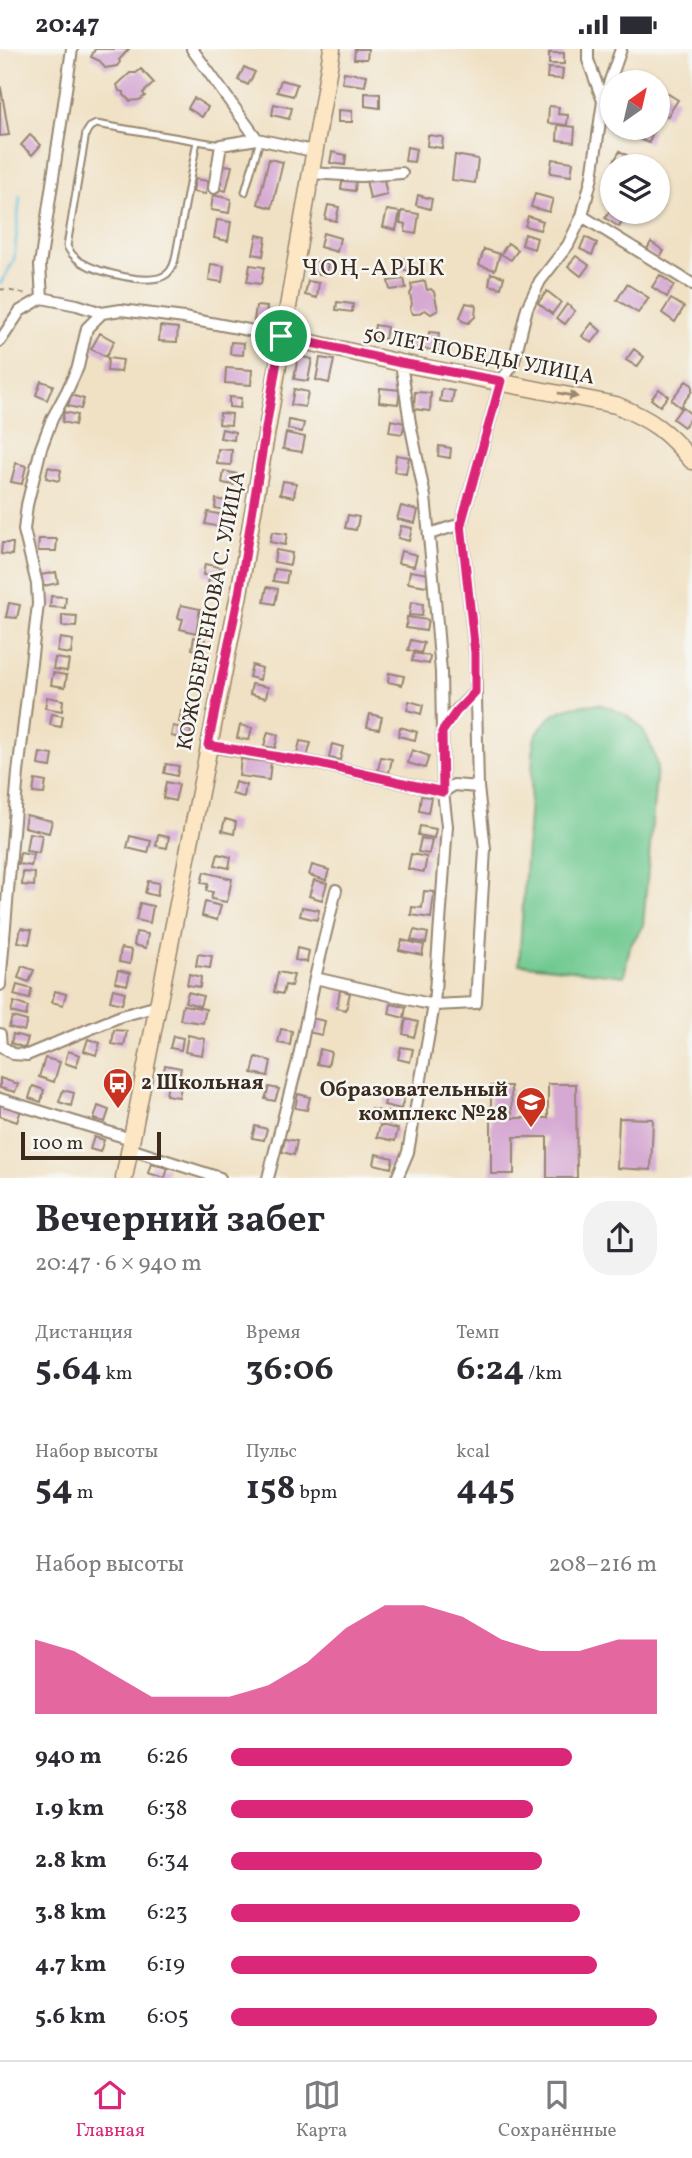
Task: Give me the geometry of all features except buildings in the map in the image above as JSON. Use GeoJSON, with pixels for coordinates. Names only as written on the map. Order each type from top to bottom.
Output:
{"type":"FeatureCollection","features":[{"type":"Feature","properties":{"kind":"main road","name":"КОЖОБЕРГЕНОВА С. УЛИЦА"},"geometry":{"type":"LineString","coordinates":[[124,1178],[241,580],[332,49]]}},
{"type":"Feature","properties":{"kind":"main road","name":"50 ЛЕТ ПОБЕДЫ УЛИЦА"},"geometry":{"type":"LineString","coordinates":[[281,336],[401,363],[615,405],[640,415],[667,433],[692,461]]}},
{"type":"Feature","properties":{"kind":"street"},"geometry":{"type":"LineString","coordinates":[[42,298],[40,265],[72,49]]}},
{"type":"Feature","properties":{"kind":"street"},"geometry":{"type":"LineString","coordinates":[[192,49],[258,139]]}},
{"type":"Feature","properties":{"kind":"street"},"geometry":{"type":"LineString","coordinates":[[588,49],[600,92]]}},
{"type":"Feature","properties":{"kind":"street"},"geometry":{"type":"LineString","coordinates":[[614,70],[621,49]]}},
{"type":"Feature","properties":{"kind":"street"},"geometry":{"type":"LineString","coordinates":[[314,978],[433,1005],[476,1003],[485,849],[478,787],[475,653],[461,524],[501,381],[513,365],[527,308],[540,281],[568,245],[582,216],[592,177],[600,122]]}},
{"type":"Feature","properties":{"kind":"street"},"geometry":{"type":"LineString","coordinates":[[214,188],[221,145],[258,139],[313,151]]}},
{"type":"Feature","properties":{"kind":"street"},"geometry":{"type":"LineString","coordinates":[[309,173],[361,176],[402,173]]}},
{"type":"Feature","properties":{"kind":"street"},"geometry":{"type":"LineString","coordinates":[[582,216],[692,284]]}},
{"type":"Feature","properties":{"kind":"street"},"geometry":{"type":"LineString","coordinates":[[0,341],[20,311],[42,298],[102,313],[121,310],[184,318],[281,336]]}},
{"type":"Feature","properties":{"kind":"street"},"geometry":{"type":"LineString","coordinates":[[0,985],[18,773],[38,604],[37,584],[24,530],[27,505],[41,448],[78,366],[87,328],[102,313]]}},
{"type":"Feature","properties":{"kind":"street"},"geometry":{"type":"LineString","coordinates":[[397,1178],[408,1152],[433,1005],[447,826],[443,792],[441,672],[429,534],[401,363]]}},
{"type":"Feature","properties":{"kind":"street"},"geometry":{"type":"LineString","coordinates":[[429,534],[461,524]]}},
{"type":"Feature","properties":{"kind":"street"},"geometry":{"type":"LineString","coordinates":[[442,732],[475,692]]}},
{"type":"Feature","properties":{"kind":"street"},"geometry":{"type":"LineString","coordinates":[[208,745],[315,763],[443,792],[454,785],[478,787]]}},
{"type":"Feature","properties":{"kind":"street"},"geometry":{"type":"LineString","coordinates":[[268,1178],[298,1061],[314,978],[336,890]]}},
{"type":"Feature","properties":{"kind":"street"},"geometry":{"type":"LineString","coordinates":[[0,1034],[1,1046],[13,1054],[27,1055],[121,1016],[158,1006]]}},
{"type":"Feature","properties":{"kind":"street"},"geometry":{"type":"LineString","coordinates":[[0,1099],[220,1178]]}},
{"type":"Feature","properties":{"kind":"lane"},"geometry":{"type":"LineString","coordinates":[[197,141],[173,268],[167,274],[146,279],[122,275],[94,268],[79,261],[71,253],[67,246],[86,133],[90,127],[96,124],[221,145]]}},
{"type":"Feature","properties":{"kind":"lane"},"geometry":{"type":"LineString","coordinates":[[245,192],[258,139]]}},
{"type":"Feature","properties":{"kind":"path"},"geometry":{"type":"LineString","coordinates":[[0,289],[42,298]]}},
{"type":"Feature","properties":{"kind":"green space"},"geometry":{"type":"Polygon","coordinates":[[[598,704],[622,713],[638,725],[649,742],[657,766],[643,926],[630,946],[624,976],[519,964],[534,740],[546,722],[560,711],[598,704]]]}},
{"type":"Feature","properties":{"kind":"waterway"},"geometry":{"type":"LineString","coordinates":[[0,284],[14,261],[20,196]]}},
{"type":"Feature","properties":{"kind":"place","name":"2 Школьная"},"geometry":{"type":"Point","coordinates":[118,1110]}},
{"type":"Feature","properties":{"kind":"place","name":"Образовательный комплекс №28"},"geometry":{"type":"Point","coordinates":[531,1129]}},
{"type":"Feature","properties":{"kind":"district","name":"ЧОҢ-АРЫК"},"geometry":{"type":"Point","coordinates":[374,269]}},
{"type":"Feature","properties":{"kind":"route"},"geometry":{"type":"LineString","coordinates":[[281,336],[401,363],[501,381],[461,524],[475,653],[475,692],[442,732],[443,792],[315,763],[208,745],[239,594],[281,336]]}}]}
